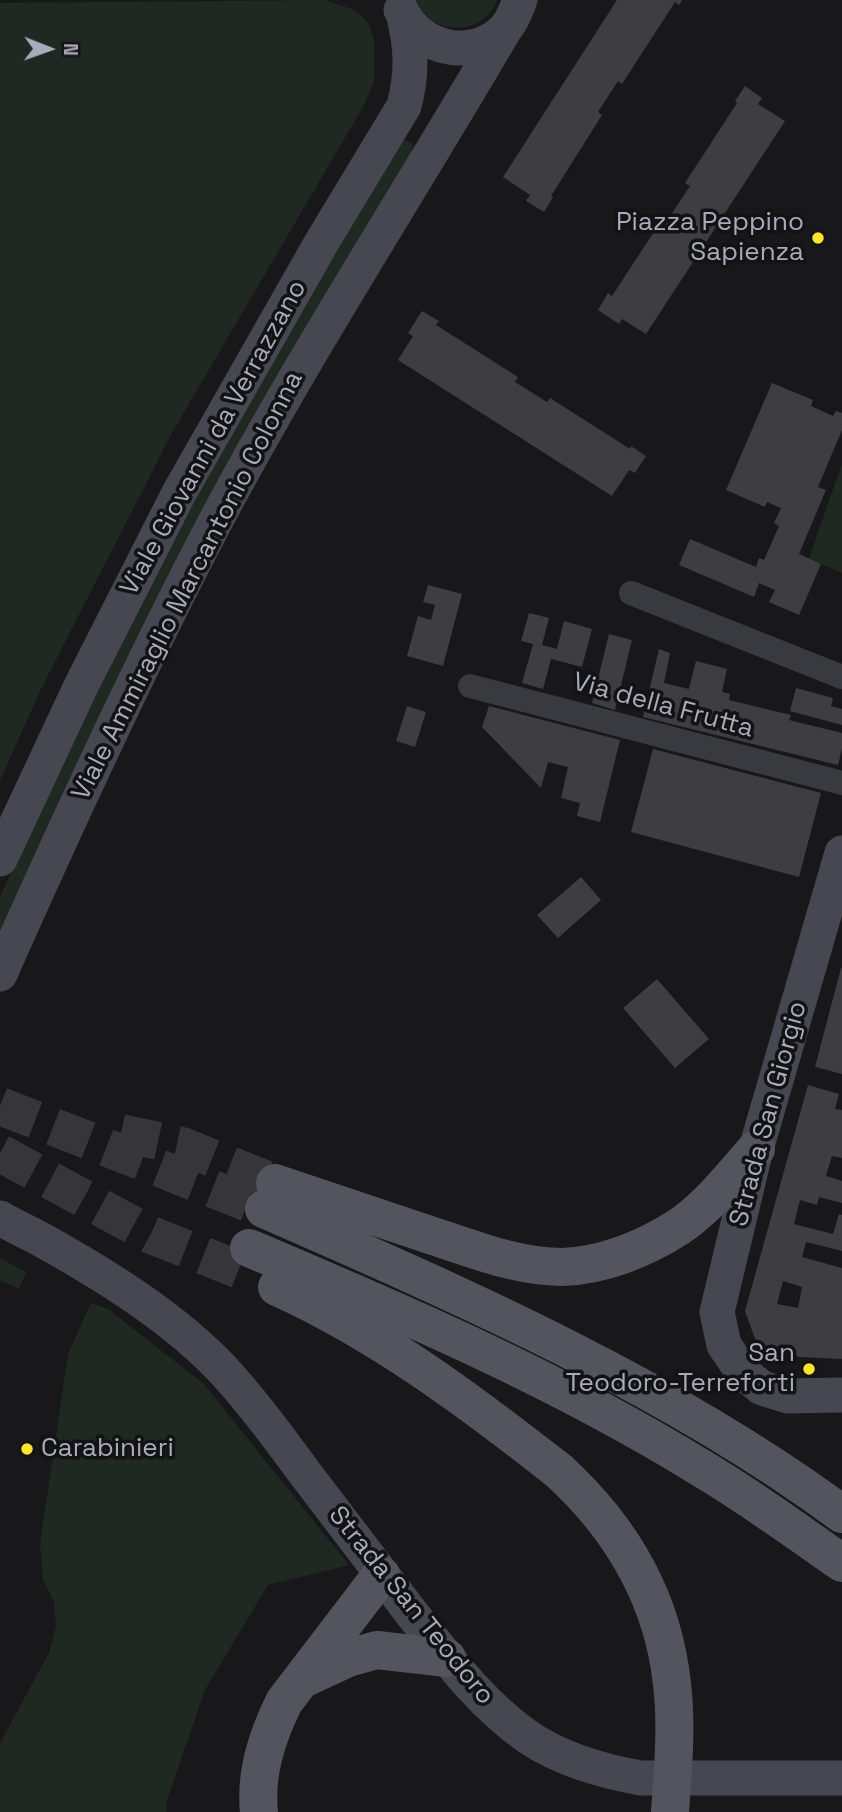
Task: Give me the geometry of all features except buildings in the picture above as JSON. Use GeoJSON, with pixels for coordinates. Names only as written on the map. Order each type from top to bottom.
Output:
{"type":"FeatureCollection","features":[{"type":"Feature","properties":{"kind":"main road"},"geometry":{"type":"LineString","coordinates":[[399,7],[425,38],[452,48],[481,44],[516,11]]}},
{"type":"Feature","properties":{"kind":"main road","name":"Viale Giovanni da Verrazzano"},"geometry":{"type":"LineString","coordinates":[[0,859],[81,686],[179,493],[323,240],[404,106],[412,58],[399,7]]}},
{"type":"Feature","properties":{"kind":"main road","name":"Viale Ammiraglio Marcantonio Colonna"},"geometry":{"type":"LineString","coordinates":[[0,974],[85,784],[213,526],[311,349],[516,11]]}},
{"type":"Feature","properties":{"kind":"main road","name":"Strada San Giorgio"},"geometry":{"type":"LineString","coordinates":[[842,853],[756,1149],[717,1312],[724,1345],[743,1373],[762,1388],[788,1396],[842,1395]]}},
{"type":"Feature","properties":{"kind":"main road"},"geometry":{"type":"LineString","coordinates":[[756,1149],[714,1196],[678,1227],[645,1246],[602,1262],[562,1267],[521,1263],[269,1196],[426,1280],[623,1379],[721,1435],[842,1514]]}},
{"type":"Feature","properties":{"kind":"main road","name":"Strada San Teodoro"},"geometry":{"type":"LineString","coordinates":[[0,1217],[146,1304],[189,1336],[260,1413],[382,1575],[475,1692],[511,1724],[547,1748],[593,1767],[641,1778],[842,1778]]}},
{"type":"Feature","properties":{"kind":"main road","name":"Strada San Teodoro"},"geometry":{"type":"LineString","coordinates":[[0,1240],[100,1276]]}},
{"type":"Feature","properties":{"kind":"main road"},"geometry":{"type":"LineString","coordinates":[[670,1812],[674,1713],[672,1682],[659,1621],[635,1565],[601,1512],[559,1471],[440,1383],[244,1259],[408,1315],[518,1368],[701,1468],[842,1563]]}},
{"type":"Feature","properties":{"kind":"main road"},"geometry":{"type":"LineString","coordinates":[[258,1808],[258,1785],[267,1742],[284,1702],[382,1575]]}},
{"type":"Feature","properties":{"kind":"main road"},"geometry":{"type":"LineString","coordinates":[[297,1683],[321,1668],[377,1650],[447,1658]]}},
{"type":"Feature","properties":{"kind":"street"},"geometry":{"type":"LineString","coordinates":[[631,593],[842,677]]}},
{"type":"Feature","properties":{"kind":"street","name":"Via della Frutta"},"geometry":{"type":"LineString","coordinates":[[470,686],[842,783]]}},
{"type":"Feature","properties":{"kind":"shaded area"},"geometry":{"type":"Polygon","coordinates":[[[324,0],[355,10],[369,24],[374,41],[374,82],[363,107],[173,431],[42,687],[0,780],[0,3],[324,0]]]}},
{"type":"Feature","properties":{"kind":"shaded area"},"geometry":{"type":"Polygon","coordinates":[[[416,0],[497,0],[490,12],[480,21],[456,28],[433,21],[423,12],[416,0]]]}},
{"type":"Feature","properties":{"kind":"shaded area"},"geometry":{"type":"Polygon","coordinates":[[[403,140],[411,142],[411,154],[0,939],[0,897],[54,779],[193,500],[308,293],[403,140]]]}},
{"type":"Feature","properties":{"kind":"shaded area"},"geometry":{"type":"Polygon","coordinates":[[[842,463],[842,573],[809,559],[842,463]]]}},
{"type":"Feature","properties":{"kind":"shaded area"},"geometry":{"type":"Polygon","coordinates":[[[0,1258],[26,1272],[19,1289],[0,1280],[0,1258]]]}},
{"type":"Feature","properties":{"kind":"shaded area"},"geometry":{"type":"Polygon","coordinates":[[[91,1303],[108,1309],[204,1384],[349,1565],[268,1585],[205,1690],[167,1800],[167,1812],[0,1812],[0,1743],[49,1653],[56,1626],[54,1602],[43,1580],[40,1544],[68,1354],[91,1303]]]}},
{"type":"Feature","properties":{"kind":"tunnel"},"geometry":{"type":"LineString","coordinates":[[0,1106],[264,1209]]}},
{"type":"Feature","properties":{"kind":"tunnel"},"geometry":{"type":"LineString","coordinates":[[121,1133],[182,1146],[275,1183]]}},
{"type":"Feature","properties":{"kind":"tunnel"},"geometry":{"type":"LineString","coordinates":[[0,1153],[151,1235],[240,1270]]}},
{"type":"Feature","properties":{"kind":"place","name":"Piazza Peppino Sapienza"},"geometry":{"type":"Point","coordinates":[818,238]}},
{"type":"Feature","properties":{"kind":"place","name":"San Teodoro-Terreforti"},"geometry":{"type":"Point","coordinates":[809,1369]}},
{"type":"Feature","properties":{"kind":"place","name":"Carabinieri"},"geometry":{"type":"Point","coordinates":[27,1449]}}]}
